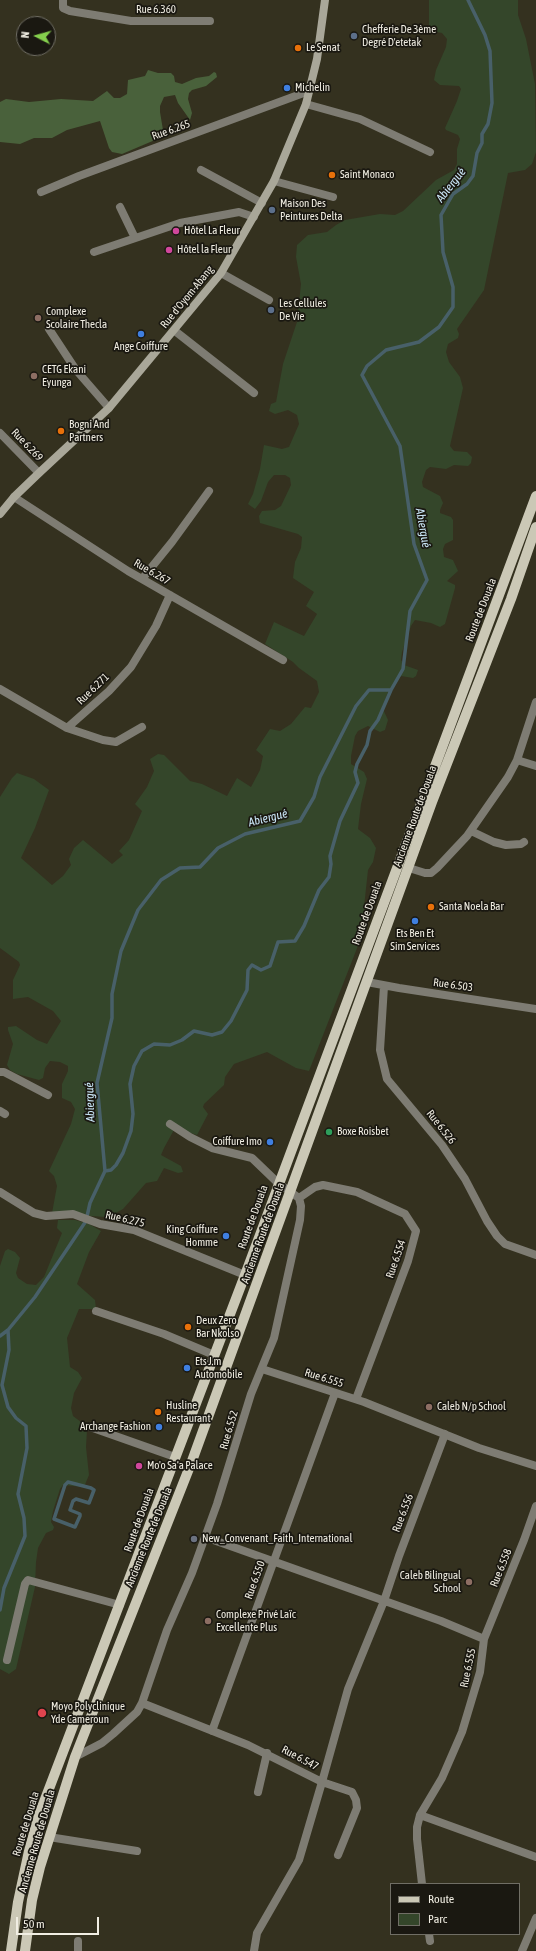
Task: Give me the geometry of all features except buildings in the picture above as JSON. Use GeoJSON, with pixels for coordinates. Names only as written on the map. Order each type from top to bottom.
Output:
{"type":"FeatureCollection","features":[{"type":"Feature","properties":{"kind":"main road","name":"Rue d'Oyom-Abang"},"geometry":{"type":"LineString","coordinates":[[0,514],[14,497],[109,408],[175,331],[221,273],[274,180],[306,104],[317,59],[325,0]]}},
{"type":"Feature","properties":{"kind":"main road","name":"Route de Douala"},"geometry":{"type":"LineString","coordinates":[[11,1951],[28,1851],[40,1815],[245,1275],[278,1183],[536,496]]}},
{"type":"Feature","properties":{"kind":"main road","name":"Ancienne Route de Douala"},"geometry":{"type":"LineString","coordinates":[[25,1951],[32,1900],[49,1837],[76,1757],[165,1532],[295,1195],[367,982],[536,528]]}},
{"type":"Feature","properties":{"kind":"street","name":"Rue 6.360"},"geometry":{"type":"LineString","coordinates":[[63,0],[63,8],[70,11],[131,21],[210,21]]}},
{"type":"Feature","properties":{"kind":"street","name":"Rue 6.265"},"geometry":{"type":"LineString","coordinates":[[41,192],[79,176],[309,91]]}},
{"type":"Feature","properties":{"kind":"street"},"geometry":{"type":"LineString","coordinates":[[306,104],[360,119],[430,152]]}},
{"type":"Feature","properties":{"kind":"street"},"geometry":{"type":"LineString","coordinates":[[201,170],[262,203]]}},
{"type":"Feature","properties":{"kind":"street"},"geometry":{"type":"LineString","coordinates":[[274,180],[333,197]]}},
{"type":"Feature","properties":{"kind":"street"},"geometry":{"type":"LineString","coordinates":[[120,207],[135,238]]}},
{"type":"Feature","properties":{"kind":"street"},"geometry":{"type":"LineString","coordinates":[[94,252],[180,223],[240,212],[254,217]]}},
{"type":"Feature","properties":{"kind":"street"},"geometry":{"type":"LineString","coordinates":[[221,273],[269,300]]}},
{"type":"Feature","properties":{"kind":"street"},"geometry":{"type":"LineString","coordinates":[[49,329],[84,382],[109,408]]}},
{"type":"Feature","properties":{"kind":"street"},"geometry":{"type":"LineString","coordinates":[[175,331],[254,392]]}},
{"type":"Feature","properties":{"kind":"street","name":"Rue 6.269"},"geometry":{"type":"LineString","coordinates":[[0,432],[39,473]]}},
{"type":"Feature","properties":{"kind":"street"},"geometry":{"type":"LineString","coordinates":[[142,579],[175,538],[209,491]]}},
{"type":"Feature","properties":{"kind":"street","name":"Rue 6.267"},"geometry":{"type":"LineString","coordinates":[[14,497],[142,579],[283,660]]}},
{"type":"Feature","properties":{"kind":"street","name":"Rue 6.271"},"geometry":{"type":"LineString","coordinates":[[67,728],[109,691],[131,668],[156,626],[170,595]]}},
{"type":"Feature","properties":{"kind":"street"},"geometry":{"type":"LineString","coordinates":[[0,688],[67,728],[103,740],[116,742],[142,727]]}},
{"type":"Feature","properties":{"kind":"street"},"geometry":{"type":"LineString","coordinates":[[409,868],[424,873],[431,873],[451,854],[470,830],[508,777],[517,760],[536,702]]}},
{"type":"Feature","properties":{"kind":"street"},"geometry":{"type":"LineString","coordinates":[[517,760],[536,766]]}},
{"type":"Feature","properties":{"kind":"street"},"geometry":{"type":"LineString","coordinates":[[470,830],[494,842],[506,845],[521,844],[524,842]]}},
{"type":"Feature","properties":{"kind":"street","name":"Rue 6.503"},"geometry":{"type":"LineString","coordinates":[[367,982],[384,986],[536,1009]]}},
{"type":"Feature","properties":{"kind":"street","name":"Rue 6.526"},"geometry":{"type":"LineString","coordinates":[[384,986],[380,1050],[387,1079],[442,1145],[465,1179],[487,1221],[497,1236],[505,1244],[536,1255]]}},
{"type":"Feature","properties":{"kind":"street"},"geometry":{"type":"LineString","coordinates":[[0,1072],[4,1072],[48,1095]]}},
{"type":"Feature","properties":{"kind":"street"},"geometry":{"type":"LineString","coordinates":[[170,1124],[190,1137],[212,1148],[252,1158],[278,1183],[295,1195]]}},
{"type":"Feature","properties":{"kind":"street","name":"Rue 6.554"},"geometry":{"type":"LineString","coordinates":[[295,1195],[323,1185],[357,1192],[405,1214],[413,1224],[416,1231],[403,1275],[356,1399]]}},
{"type":"Feature","properties":{"kind":"street","name":"Rue 6.275"},"geometry":{"type":"LineString","coordinates":[[0,1192],[34,1213],[46,1216],[63,1214],[80,1216],[100,1224],[134,1230],[245,1275]]}},
{"type":"Feature","properties":{"kind":"street","name":"Rue 6.552"},"geometry":{"type":"LineString","coordinates":[[76,1757],[102,1743],[113,1734],[137,1712],[142,1703],[168,1630],[206,1537],[229,1471],[252,1394],[274,1338],[300,1220],[301,1206],[295,1195]]}},
{"type":"Feature","properties":{"kind":"street"},"geometry":{"type":"LineString","coordinates":[[96,1311],[164,1334],[214,1355]]}},
{"type":"Feature","properties":{"kind":"street","name":"Rue 6.555"},"geometry":{"type":"LineString","coordinates":[[262,1369],[356,1399],[479,1448],[536,1466]]}},
{"type":"Feature","properties":{"kind":"street","name":"Rue 6.550"},"geometry":{"type":"LineString","coordinates":[[212,1731],[335,1393]]}},
{"type":"Feature","properties":{"kind":"street"},"geometry":{"type":"LineString","coordinates":[[90,1427],[175,1457]]}},
{"type":"Feature","properties":{"kind":"street","name":"Rue 6.556"},"geometry":{"type":"LineString","coordinates":[[322,1782],[348,1689],[384,1601],[399,1556],[446,1434]]}},
{"type":"Feature","properties":{"kind":"street","name":"Rue 6.558"},"geometry":{"type":"LineString","coordinates":[[484,1639],[524,1540],[536,1506]]}},
{"type":"Feature","properties":{"kind":"street","name":"Rue 6.555"},"geometry":{"type":"LineString","coordinates":[[206,1537],[274,1560],[441,1621],[484,1639],[480,1672],[462,1732],[442,1778],[420,1815]]}},
{"type":"Feature","properties":{"kind":"street"},"geometry":{"type":"LineString","coordinates":[[7,1660],[25,1584],[28,1580],[120,1605]]}},
{"type":"Feature","properties":{"kind":"street","name":"Rue 6.547"},"geometry":{"type":"LineString","coordinates":[[142,1703],[267,1753],[322,1782],[299,1860],[257,1933],[254,1951]]}},
{"type":"Feature","properties":{"kind":"street"},"geometry":{"type":"LineString","coordinates":[[258,1792],[267,1753]]}},
{"type":"Feature","properties":{"kind":"street"},"geometry":{"type":"LineString","coordinates":[[322,1782],[352,1792],[356,1800],[357,1808],[338,1855]]}},
{"type":"Feature","properties":{"kind":"street"},"geometry":{"type":"LineString","coordinates":[[422,1883],[417,1839],[417,1827],[420,1815],[536,1857]]}},
{"type":"Feature","properties":{"kind":"street"},"geometry":{"type":"LineString","coordinates":[[49,1837],[137,1851]]}},
{"type":"Feature","properties":{"kind":"street"},"geometry":{"type":"LineString","coordinates":[[522,1951],[536,1918]]}},
{"type":"Feature","properties":{"kind":"street"},"geometry":{"type":"LineString","coordinates":[[78,1941],[78,1951]]}},
{"type":"Feature","properties":{"kind":"green space"},"geometry":{"type":"Polygon","coordinates":[[[429,0],[518,0],[518,15],[526,39],[535,84],[536,152],[532,164],[525,170],[508,173],[484,290],[457,329],[459,334],[458,338],[448,344],[446,352],[449,362],[460,377],[463,388],[450,446],[454,451],[467,452],[472,457],[471,463],[468,466],[454,465],[446,469],[430,467],[426,470],[422,482],[423,487],[440,496],[443,503],[440,513],[451,517],[453,520],[453,540],[445,544],[443,549],[444,557],[453,560],[458,571],[447,581],[455,585],[455,588],[445,624],[440,627],[431,623],[415,620],[411,626],[402,652],[401,660],[404,665],[418,670],[416,676],[413,678],[401,676],[389,690],[382,707],[388,720],[385,730],[380,732],[368,726],[358,731],[355,736],[351,764],[364,772],[367,779],[361,804],[358,829],[370,838],[376,848],[373,862],[368,870],[364,907],[370,915],[309,1071],[296,1068],[267,1052],[234,1064],[225,1077],[224,1085],[204,1104],[203,1107],[208,1114],[197,1135],[175,1128],[164,1148],[161,1155],[181,1166],[183,1172],[178,1173],[164,1168],[157,1181],[146,1183],[123,1209],[105,1217],[52,1213],[57,1186],[54,1176],[49,1171],[71,1124],[75,1109],[71,1102],[62,1098],[62,1084],[68,1071],[68,1066],[60,1062],[50,1061],[45,1068],[43,1078],[39,1080],[17,1074],[10,1070],[7,1065],[13,1044],[8,1027],[16,1026],[37,1040],[47,1044],[61,1021],[53,1011],[28,997],[13,999],[13,980],[20,965],[19,962],[0,948],[0,797],[17,773],[34,779],[49,790],[35,828],[21,858],[52,885],[63,876],[71,865],[69,859],[74,848],[83,840],[112,864],[123,855],[119,851],[129,840],[142,811],[135,804],[147,787],[154,771],[150,759],[158,754],[164,755],[190,781],[202,784],[227,796],[237,778],[251,787],[260,770],[263,756],[256,750],[270,729],[280,731],[291,724],[305,707],[311,708],[319,692],[317,681],[293,662],[265,644],[274,622],[304,636],[317,614],[306,606],[314,592],[293,578],[295,562],[301,548],[302,537],[298,534],[260,523],[259,516],[262,511],[275,510],[281,506],[291,485],[290,478],[285,475],[274,475],[268,482],[261,501],[255,509],[248,504],[253,494],[260,469],[264,445],[282,449],[289,447],[299,424],[297,415],[288,410],[275,414],[269,411],[271,404],[276,402],[283,364],[297,322],[301,284],[296,257],[297,245],[308,235],[327,232],[345,220],[380,214],[395,215],[403,211],[436,180],[454,170],[457,164],[457,149],[460,139],[458,135],[446,130],[445,128],[461,89],[459,86],[440,85],[434,80],[436,70],[446,47],[447,39],[442,33],[432,31],[429,25],[429,0]]]}},
{"type":"Feature","properties":{"kind":"green space"},"geometry":{"type":"Polygon","coordinates":[[[148,70],[158,73],[171,73],[174,76],[175,82],[182,84],[196,78],[209,76],[214,72],[216,73],[217,77],[206,86],[192,90],[189,93],[188,99],[192,113],[190,120],[178,103],[175,95],[164,97],[160,106],[163,130],[162,137],[122,154],[112,152],[109,148],[100,121],[67,130],[52,138],[34,138],[20,144],[0,142],[0,102],[6,99],[29,102],[61,99],[93,101],[107,91],[114,98],[120,98],[127,94],[128,80],[145,76],[148,70]]]}},
{"type":"Feature","properties":{"kind":"green space"},"geometry":{"type":"Polygon","coordinates":[[[58,1220],[75,1220],[89,1224],[101,1231],[89,1252],[77,1284],[95,1300],[96,1309],[79,1309],[67,1338],[70,1367],[78,1372],[82,1378],[74,1393],[71,1408],[73,1416],[85,1425],[87,1430],[86,1447],[89,1475],[84,1487],[63,1485],[60,1489],[51,1522],[54,1527],[53,1530],[46,1533],[38,1548],[35,1587],[16,1669],[9,1674],[0,1669],[0,1266],[5,1251],[8,1249],[15,1252],[20,1258],[16,1273],[18,1278],[27,1284],[36,1285],[44,1277],[62,1233],[57,1228],[58,1220]]]}},
{"type":"Feature","properties":{"kind":"waterway","name":"Abiergué"},"geometry":{"type":"LineString","coordinates":[[0,1610],[4,1588],[25,1536],[24,1518],[18,1494],[27,1448],[26,1426],[16,1418],[8,1407],[2,1385],[9,1350],[8,1330],[35,1297],[86,1221],[90,1203],[105,1171],[97,1083],[112,1018],[112,994],[121,951],[138,910],[161,880],[180,868],[200,867],[218,848],[245,834],[300,821],[314,797],[320,777],[356,706],[369,690],[391,690],[403,669],[410,611],[427,580],[414,544],[400,446],[362,375],[367,366],[386,350],[419,342],[439,327],[453,307],[453,287],[443,252],[441,215],[453,194],[467,184],[473,176],[477,153],[482,143],[482,134],[488,124],[492,103],[490,51],[485,35],[468,0]]}},
{"type":"Feature","properties":{"kind":"waterway"},"geometry":{"type":"LineString","coordinates":[[105,1171],[111,1170],[116,1165],[123,1153],[131,1131],[133,1114],[130,1084],[134,1066],[142,1051],[154,1044],[170,1045],[182,1040],[194,1031],[212,1035],[222,1032],[231,1021],[247,990],[248,970],[252,965],[261,970],[270,966],[278,942],[295,941],[304,926],[319,890],[329,877],[331,864],[330,856],[340,821],[358,783],[355,772],[357,764],[367,745],[370,731],[378,720],[391,690]]}},
{"type":"Feature","properties":{"kind":"waterway"},"geometry":{"type":"LineString","coordinates":[[0,1336],[8,1330]]}},
{"type":"Feature","properties":{"kind":"waterway"},"geometry":{"type":"LineString","coordinates":[[68,1482],[94,1490],[89,1503],[76,1499],[73,1501],[70,1510],[80,1514],[75,1527],[54,1519],[65,1485],[68,1482]]}},
{"type":"Feature","properties":{"kind":"place","name":"Chefferie De 3ème Degré D'etetak"},"geometry":{"type":"Point","coordinates":[354,36]}},
{"type":"Feature","properties":{"kind":"place","name":"Le Senat"},"geometry":{"type":"Point","coordinates":[298,48]}},
{"type":"Feature","properties":{"kind":"place","name":"Michelin"},"geometry":{"type":"Point","coordinates":[287,88]}},
{"type":"Feature","properties":{"kind":"place","name":"Saint Monaco"},"geometry":{"type":"Point","coordinates":[332,175]}},
{"type":"Feature","properties":{"kind":"place","name":"Maison Des Peintures Delta"},"geometry":{"type":"Point","coordinates":[272,210]}},
{"type":"Feature","properties":{"kind":"place","name":"Hôtel La Fleur"},"geometry":{"type":"Point","coordinates":[176,231]}},
{"type":"Feature","properties":{"kind":"place","name":"Hôtel la Fleur"},"geometry":{"type":"Point","coordinates":[169,250]}},
{"type":"Feature","properties":{"kind":"place","name":"Les Cellules De Vie"},"geometry":{"type":"Point","coordinates":[271,310]}},
{"type":"Feature","properties":{"kind":"place","name":"Complexe Scolaire Thecla"},"geometry":{"type":"Point","coordinates":[38,318]}},
{"type":"Feature","properties":{"kind":"place","name":"Ange Coiffure"},"geometry":{"type":"Point","coordinates":[141,334]}},
{"type":"Feature","properties":{"kind":"place","name":"CETG Ekani Eyunga"},"geometry":{"type":"Point","coordinates":[34,376]}},
{"type":"Feature","properties":{"kind":"place","name":"Bogni And Partners"},"geometry":{"type":"Point","coordinates":[61,431]}},
{"type":"Feature","properties":{"kind":"place","name":"Santa Noela Bar"},"geometry":{"type":"Point","coordinates":[431,907]}},
{"type":"Feature","properties":{"kind":"place","name":"Ets Ben Et Sim Services"},"geometry":{"type":"Point","coordinates":[415,921]}},
{"type":"Feature","properties":{"kind":"place","name":"Boxe Roisbet"},"geometry":{"type":"Point","coordinates":[329,1132]}},
{"type":"Feature","properties":{"kind":"place","name":"Coiffure Imo"},"geometry":{"type":"Point","coordinates":[270,1142]}},
{"type":"Feature","properties":{"kind":"place","name":"King Coiffure Homme"},"geometry":{"type":"Point","coordinates":[226,1236]}},
{"type":"Feature","properties":{"kind":"place","name":"Deux Zero Bar Nkolso"},"geometry":{"type":"Point","coordinates":[188,1327]}},
{"type":"Feature","properties":{"kind":"place","name":"Ets J.m Automobile"},"geometry":{"type":"Point","coordinates":[187,1368]}},
{"type":"Feature","properties":{"kind":"place","name":"Caleb N/p School"},"geometry":{"type":"Point","coordinates":[429,1407]}},
{"type":"Feature","properties":{"kind":"place","name":"Husline Restaurant"},"geometry":{"type":"Point","coordinates":[158,1412]}},
{"type":"Feature","properties":{"kind":"place","name":"Archange Fashion"},"geometry":{"type":"Point","coordinates":[159,1427]}},
{"type":"Feature","properties":{"kind":"place","name":"Mo'o Sa'a Palace"},"geometry":{"type":"Point","coordinates":[139,1466]}},
{"type":"Feature","properties":{"kind":"place","name":"New_Convenant_Faith_International"},"geometry":{"type":"Point","coordinates":[194,1539]}},
{"type":"Feature","properties":{"kind":"place","name":"Caleb Bilingual School"},"geometry":{"type":"Point","coordinates":[469,1582]}},
{"type":"Feature","properties":{"kind":"place","name":"Complexe Privé Laïc Excellente Plus"},"geometry":{"type":"Point","coordinates":[208,1621]}},
{"type":"Feature","properties":{"kind":"place","name":"Moyo Polyclinique Yde Cameroun"},"geometry":{"type":"Point","coordinates":[42,1713]}}]}
